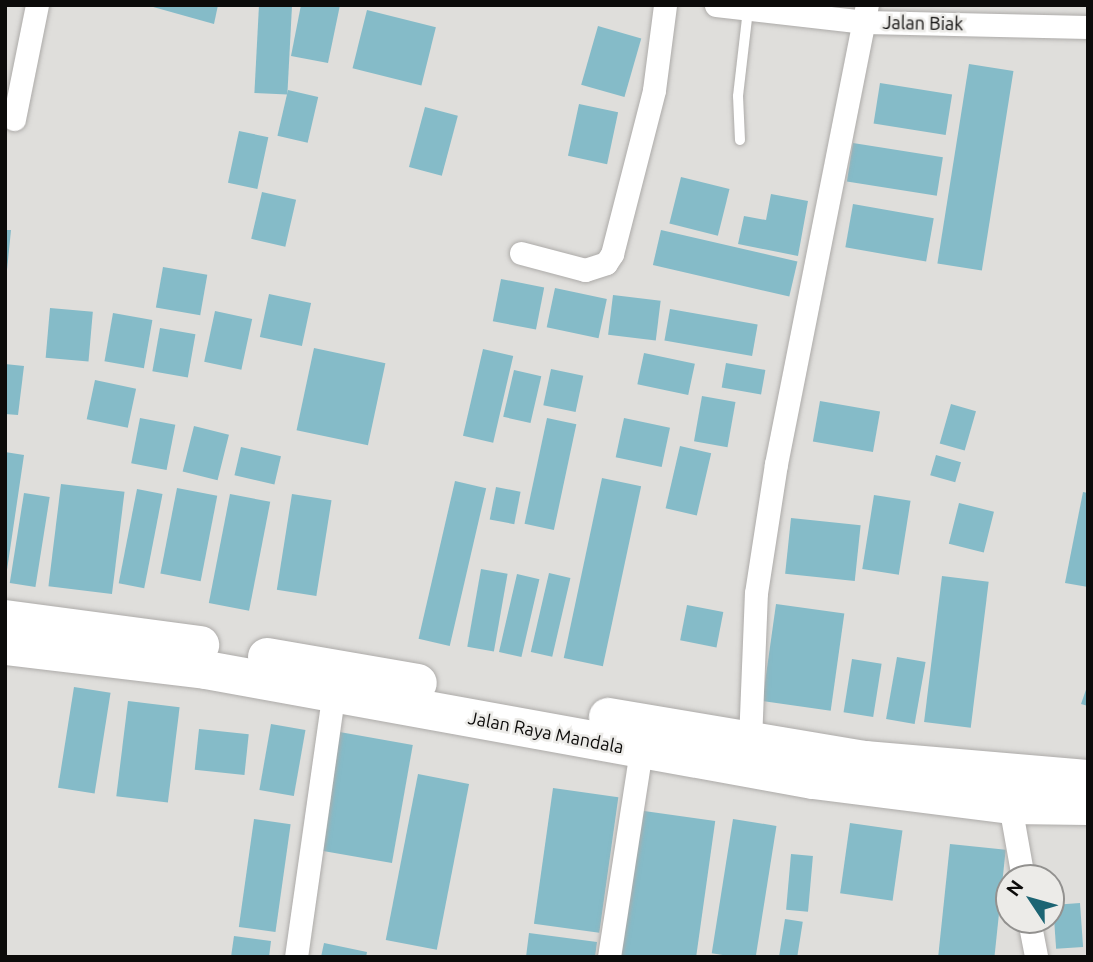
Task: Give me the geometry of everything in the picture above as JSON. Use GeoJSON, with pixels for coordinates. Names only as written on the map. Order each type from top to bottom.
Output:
{"type":"FeatureCollection","features":[{"type":"Feature","properties":{"kind":"highway","name":"Jalan Raya Mandala"},"geometry":{"type":"LineString","coordinates":[[5,619],[208,659],[866,760],[1088,779]]}},
{"type":"Feature","properties":{"kind":"highway","name":"Jalan Raya Mandala"},"geometry":{"type":"LineString","coordinates":[[5,646],[208,659],[333,696],[813,780],[1010,804],[1088,806]]}},
{"type":"Feature","properties":{"kind":"street"},"geometry":{"type":"LineString","coordinates":[[14,119],[37,5]]}},
{"type":"Feature","properties":{"kind":"street"},"geometry":{"type":"LineString","coordinates":[[521,253],[584,270],[606,263],[612,254],[654,90],[665,5]]}},
{"type":"Feature","properties":{"kind":"street","name":"Jalan Biak"},"geometry":{"type":"LineString","coordinates":[[716,5],[748,9],[866,13],[1088,27]]}},
{"type":"Feature","properties":{"kind":"street"},"geometry":{"type":"LineString","coordinates":[[750,741],[756,593],[776,464],[866,13]]}},
{"type":"Feature","properties":{"kind":"street"},"geometry":{"type":"LineString","coordinates":[[296,957],[333,696]]}},
{"type":"Feature","properties":{"kind":"street"},"geometry":{"type":"LineString","coordinates":[[609,957],[641,750]]}},
{"type":"Feature","properties":{"kind":"street"},"geometry":{"type":"LineString","coordinates":[[1010,804],[1021,864]]}},
{"type":"Feature","properties":{"kind":"street"},"geometry":{"type":"LineString","coordinates":[[1032,934],[1036,957]]}},
{"type":"Feature","properties":{"kind":"lane"},"geometry":{"type":"LineString","coordinates":[[740,140],[738,96],[748,9]]}},
{"type":"Feature","properties":{"kind":"building"},"geometry":{"type":"Polygon","coordinates":[[[146,5],[218,5],[214,24],[146,5]]]}},
{"type":"Feature","properties":{"kind":"building"},"geometry":{"type":"Polygon","coordinates":[[[259,5],[292,7],[287,95],[254,93],[259,5]]]}},
{"type":"Feature","properties":{"kind":"building"},"geometry":{"type":"Polygon","coordinates":[[[301,5],[340,5],[328,63],[291,56],[301,5]]]}},
{"type":"Feature","properties":{"kind":"building"},"geometry":{"type":"Polygon","coordinates":[[[367,10],[436,27],[421,85],[352,68],[367,10]]]}},
{"type":"Feature","properties":{"kind":"building"},"geometry":{"type":"Polygon","coordinates":[[[598,26],[641,38],[624,97],[581,85],[598,26]]]}},
{"type":"Feature","properties":{"kind":"building"},"geometry":{"type":"Polygon","coordinates":[[[969,64],[1013,71],[982,271],[937,264],[969,64]]]}},
{"type":"Feature","properties":{"kind":"building"},"geometry":{"type":"Polygon","coordinates":[[[880,83],[952,94],[946,135],[874,123],[880,83]]]}},
{"type":"Feature","properties":{"kind":"building"},"geometry":{"type":"Polygon","coordinates":[[[288,90],[318,97],[308,143],[277,136],[288,90]]]}},
{"type":"Feature","properties":{"kind":"building"},"geometry":{"type":"Polygon","coordinates":[[[579,104],[618,112],[607,164],[568,156],[579,104]]]}},
{"type":"Feature","properties":{"kind":"building"},"geometry":{"type":"Polygon","coordinates":[[[425,107],[458,116],[442,176],[409,167],[425,107]]]}},
{"type":"Feature","properties":{"kind":"building"},"geometry":{"type":"Polygon","coordinates":[[[239,131],[268,137],[257,189],[228,183],[239,131]]]}},
{"type":"Feature","properties":{"kind":"building"},"geometry":{"type":"Polygon","coordinates":[[[853,143],[943,157],[937,196],[847,182],[853,143]]]}},
{"type":"Feature","properties":{"kind":"building"},"geometry":{"type":"Polygon","coordinates":[[[681,177],[730,189],[718,236],[669,224],[681,177]]]}},
{"type":"Feature","properties":{"kind":"building"},"geometry":{"type":"Polygon","coordinates":[[[262,192],[296,200],[285,247],[251,239],[262,192]]]}},
{"type":"Feature","properties":{"kind":"building"},"geometry":{"type":"Polygon","coordinates":[[[771,194],[808,201],[798,256],[738,244],[744,216],[766,220],[771,194]]]}},
{"type":"Feature","properties":{"kind":"building"},"geometry":{"type":"Polygon","coordinates":[[[853,204],[934,218],[926,262],[845,247],[853,204]]]}},
{"type":"Feature","properties":{"kind":"building"},"geometry":{"type":"Polygon","coordinates":[[[5,230],[11,230],[7,270],[5,269],[5,230]]]}},
{"type":"Feature","properties":{"kind":"building"},"geometry":{"type":"Polygon","coordinates":[[[661,230],[797,261],[789,297],[653,265],[661,230]]]}},
{"type":"Feature","properties":{"kind":"building"},"geometry":{"type":"Polygon","coordinates":[[[163,267],[207,275],[200,315],[156,307],[163,267]]]}},
{"type":"Feature","properties":{"kind":"building"},"geometry":{"type":"Polygon","coordinates":[[[501,279],[544,287],[536,330],[493,321],[501,279]]]}},
{"type":"Feature","properties":{"kind":"building"},"geometry":{"type":"Polygon","coordinates":[[[555,288],[607,299],[599,338],[547,327],[555,288]]]}},
{"type":"Feature","properties":{"kind":"building"},"geometry":{"type":"Polygon","coordinates":[[[269,294],[311,303],[302,346],[260,337],[269,294]]]}},
{"type":"Feature","properties":{"kind":"building"},"geometry":{"type":"Polygon","coordinates":[[[613,295],[661,301],[656,341],[608,335],[613,295]]]}},
{"type":"Feature","properties":{"kind":"building"},"geometry":{"type":"Polygon","coordinates":[[[50,308],[93,312],[88,362],[46,358],[50,308]]]}},
{"type":"Feature","properties":{"kind":"building"},"geometry":{"type":"Polygon","coordinates":[[[670,309],[758,324],[752,356],[664,341],[670,309]]]}},
{"type":"Feature","properties":{"kind":"building"},"geometry":{"type":"Polygon","coordinates":[[[215,311],[252,319],[241,370],[204,362],[215,311]]]}},
{"type":"Feature","properties":{"kind":"building"},"geometry":{"type":"Polygon","coordinates":[[[113,313],[152,320],[144,368],[104,361],[113,313]]]}},
{"type":"Feature","properties":{"kind":"building"},"geometry":{"type":"Polygon","coordinates":[[[160,328],[195,334],[188,378],[152,371],[160,328]]]}},
{"type":"Feature","properties":{"kind":"building"},"geometry":{"type":"Polygon","coordinates":[[[314,348],[385,363],[368,445],[297,430],[314,348]]]}},
{"type":"Feature","properties":{"kind":"building"},"geometry":{"type":"Polygon","coordinates":[[[483,349],[513,356],[493,443],[463,436],[483,349]]]}},
{"type":"Feature","properties":{"kind":"building"},"geometry":{"type":"Polygon","coordinates":[[[644,353],[695,364],[688,395],[637,384],[644,353]]]}},
{"type":"Feature","properties":{"kind":"building"},"geometry":{"type":"Polygon","coordinates":[[[726,363],[765,370],[761,395],[722,388],[726,363]]]}},
{"type":"Feature","properties":{"kind":"building"},"geometry":{"type":"Polygon","coordinates":[[[5,364],[24,366],[18,415],[5,414],[5,364]]]}},
{"type":"Feature","properties":{"kind":"building"},"geometry":{"type":"Polygon","coordinates":[[[551,369],[583,376],[576,412],[543,405],[551,369]]]}},
{"type":"Feature","properties":{"kind":"building"},"geometry":{"type":"Polygon","coordinates":[[[514,370],[541,376],[530,423],[503,417],[514,370]]]}},
{"type":"Feature","properties":{"kind":"building"},"geometry":{"type":"Polygon","coordinates":[[[95,380],[136,389],[128,428],[87,419],[95,380]]]}},
{"type":"Feature","properties":{"kind":"building"},"geometry":{"type":"Polygon","coordinates":[[[702,396],[735,402],[727,447],[694,441],[702,396]]]}},
{"type":"Feature","properties":{"kind":"building"},"geometry":{"type":"Polygon","coordinates":[[[820,401],[880,412],[873,452],[813,441],[820,401]]]}},
{"type":"Feature","properties":{"kind":"building"},"geometry":{"type":"Polygon","coordinates":[[[951,404],[976,411],[965,451],[940,443],[951,404]]]}},
{"type":"Feature","properties":{"kind":"building"},"geometry":{"type":"Polygon","coordinates":[[[140,418],[175,425],[167,470],[131,463],[140,418]]]}},
{"type":"Feature","properties":{"kind":"building"},"geometry":{"type":"Polygon","coordinates":[[[547,418],[576,424],[554,530],[525,524],[547,418]]]}},
{"type":"Feature","properties":{"kind":"building"},"geometry":{"type":"Polygon","coordinates":[[[624,418],[670,428],[662,467],[616,457],[624,418]]]}},
{"type":"Feature","properties":{"kind":"building"},"geometry":{"type":"Polygon","coordinates":[[[194,426],[229,435],[218,480],[183,472],[194,426]]]}},
{"type":"Feature","properties":{"kind":"building"},"geometry":{"type":"Polygon","coordinates":[[[680,446],[711,453],[697,516],[666,508],[680,446]]]}},
{"type":"Feature","properties":{"kind":"building"},"geometry":{"type":"Polygon","coordinates":[[[241,447],[281,456],[274,484],[234,475],[241,447]]]}},
{"type":"Feature","properties":{"kind":"building"},"geometry":{"type":"Polygon","coordinates":[[[5,452],[24,455],[7,570],[5,569],[5,452]]]}},
{"type":"Feature","properties":{"kind":"building"},"geometry":{"type":"Polygon","coordinates":[[[936,455],[961,462],[955,482],[930,475],[936,455]]]}},
{"type":"Feature","properties":{"kind":"building"},"geometry":{"type":"Polygon","coordinates":[[[602,478],[641,486],[603,666],[564,658],[602,478]]]}},
{"type":"Feature","properties":{"kind":"building"},"geometry":{"type":"Polygon","coordinates":[[[455,481],[486,488],[450,646],[419,639],[455,481]]]}},
{"type":"Feature","properties":{"kind":"building"},"geometry":{"type":"Polygon","coordinates":[[[61,484],[125,492],[112,594],[48,586],[61,484]]]}},
{"type":"Feature","properties":{"kind":"building"},"geometry":{"type":"Polygon","coordinates":[[[496,487],[521,492],[514,524],[490,519],[496,487]]]}},
{"type":"Feature","properties":{"kind":"building"},"geometry":{"type":"Polygon","coordinates":[[[177,488],[217,496],[201,581],[160,573],[177,488]]]}},
{"type":"Feature","properties":{"kind":"building"},"geometry":{"type":"Polygon","coordinates":[[[137,489],[163,494],[144,588],[119,583],[137,489]]]}},
{"type":"Feature","properties":{"kind":"building"},"geometry":{"type":"Polygon","coordinates":[[[1083,492],[1088,493],[1088,587],[1065,583],[1083,492]]]}},
{"type":"Feature","properties":{"kind":"building"},"geometry":{"type":"Polygon","coordinates":[[[24,493],[50,497],[35,587],[10,583],[24,493]]]}},
{"type":"Feature","properties":{"kind":"building"},"geometry":{"type":"Polygon","coordinates":[[[230,494],[270,502],[249,611],[209,603],[230,494]]]}},
{"type":"Feature","properties":{"kind":"building"},"geometry":{"type":"Polygon","coordinates":[[[292,494],[332,500],[316,596],[277,590],[292,494]]]}},
{"type":"Feature","properties":{"kind":"building"},"geometry":{"type":"Polygon","coordinates":[[[874,495],[911,501],[899,575],[862,569],[874,495]]]}},
{"type":"Feature","properties":{"kind":"building"},"geometry":{"type":"Polygon","coordinates":[[[959,503],[994,512],[984,552],[949,544],[959,503]]]}},
{"type":"Feature","properties":{"kind":"building"},"geometry":{"type":"Polygon","coordinates":[[[791,518],[861,525],[855,581],[785,574],[791,518]]]}},
{"type":"Feature","properties":{"kind":"building"},"geometry":{"type":"Polygon","coordinates":[[[481,569],[508,574],[494,651],[467,647],[481,569]]]}},
{"type":"Feature","properties":{"kind":"building"},"geometry":{"type":"Polygon","coordinates":[[[549,573],[570,578],[552,657],[531,652],[549,573]]]}},
{"type":"Feature","properties":{"kind":"building"},"geometry":{"type":"Polygon","coordinates":[[[517,574],[539,579],[521,657],[499,652],[517,574]]]}},
{"type":"Feature","properties":{"kind":"building"},"geometry":{"type":"Polygon","coordinates":[[[942,576],[989,582],[971,728],[924,722],[942,576]]]}},
{"type":"Feature","properties":{"kind":"building"},"geometry":{"type":"Polygon","coordinates":[[[776,604],[844,614],[831,711],[762,701],[776,604]]]}},
{"type":"Feature","properties":{"kind":"building"},"geometry":{"type":"Polygon","coordinates":[[[687,605],[723,612],[716,647],[680,640],[687,605]]]}},
{"type":"Feature","properties":{"kind":"building"},"geometry":{"type":"Polygon","coordinates":[[[897,657],[926,662],[915,724],[886,719],[897,657]]]}},
{"type":"Feature","properties":{"kind":"building"},"geometry":{"type":"Polygon","coordinates":[[[852,659],[882,664],[873,717],[844,712],[852,659]]]}},
{"type":"Feature","properties":{"kind":"building"},"geometry":{"type":"Polygon","coordinates":[[[1088,684],[1088,706],[1081,704],[1088,684]]]}},
{"type":"Feature","properties":{"kind":"building"},"geometry":{"type":"Polygon","coordinates":[[[74,687],[111,693],[95,794],[58,788],[74,687]]]}},
{"type":"Feature","properties":{"kind":"building"},"geometry":{"type":"Polygon","coordinates":[[[128,701],[180,707],[168,803],[116,796],[128,701]]]}},
{"type":"Feature","properties":{"kind":"building"},"geometry":{"type":"Polygon","coordinates":[[[271,724],[305,730],[294,796],[259,790],[271,724]]]}},
{"type":"Feature","properties":{"kind":"building"},"geometry":{"type":"Polygon","coordinates":[[[199,729],[249,734],[244,775],[195,770],[199,729]]]}},
{"type":"Feature","properties":{"kind":"building"},"geometry":{"type":"Polygon","coordinates":[[[334,731],[413,745],[392,863],[313,849],[334,731]]]}},
{"type":"Feature","properties":{"kind":"building"},"geometry":{"type":"Polygon","coordinates":[[[418,774],[469,784],[437,950],[386,940],[418,774]]]}},
{"type":"Feature","properties":{"kind":"building"},"geometry":{"type":"Polygon","coordinates":[[[553,788],[618,797],[599,933],[534,924],[553,788]]]}},
{"type":"Feature","properties":{"kind":"building"},"geometry":{"type":"Polygon","coordinates":[[[637,810],[715,821],[696,957],[616,957],[637,810]]]}},
{"type":"Feature","properties":{"kind":"building"},"geometry":{"type":"Polygon","coordinates":[[[254,819],[291,824],[275,932],[239,927],[254,819]]]}},
{"type":"Feature","properties":{"kind":"building"},"geometry":{"type":"Polygon","coordinates":[[[733,819],[776,826],[756,957],[712,953],[733,819]]]}},
{"type":"Feature","properties":{"kind":"building"},"geometry":{"type":"Polygon","coordinates":[[[850,823],[902,830],[893,901],[840,893],[850,823]]]}},
{"type":"Feature","properties":{"kind":"building"},"geometry":{"type":"Polygon","coordinates":[[[950,844],[1006,850],[1004,864],[995,864],[997,934],[994,957],[938,956],[950,844]]]}},
{"type":"Feature","properties":{"kind":"building"},"geometry":{"type":"Polygon","coordinates":[[[791,854],[813,856],[808,912],[786,910],[791,854]]]}},
{"type":"Feature","properties":{"kind":"building"},"geometry":{"type":"Polygon","coordinates":[[[1080,903],[1083,947],[1056,949],[1055,934],[1065,934],[1065,904],[1080,903]]]}},
{"type":"Feature","properties":{"kind":"building"},"geometry":{"type":"Polygon","coordinates":[[[785,919],[803,922],[797,957],[779,957],[785,919]]]}},
{"type":"Feature","properties":{"kind":"building"},"geometry":{"type":"Polygon","coordinates":[[[529,933],[597,942],[595,957],[526,957],[529,933]]]}},
{"type":"Feature","properties":{"kind":"building"},"geometry":{"type":"Polygon","coordinates":[[[234,936],[271,941],[269,957],[231,957],[234,936]]]}},
{"type":"Feature","properties":{"kind":"building"},"geometry":{"type":"Polygon","coordinates":[[[324,943],[367,952],[366,957],[321,957],[324,943]]]}}]}
